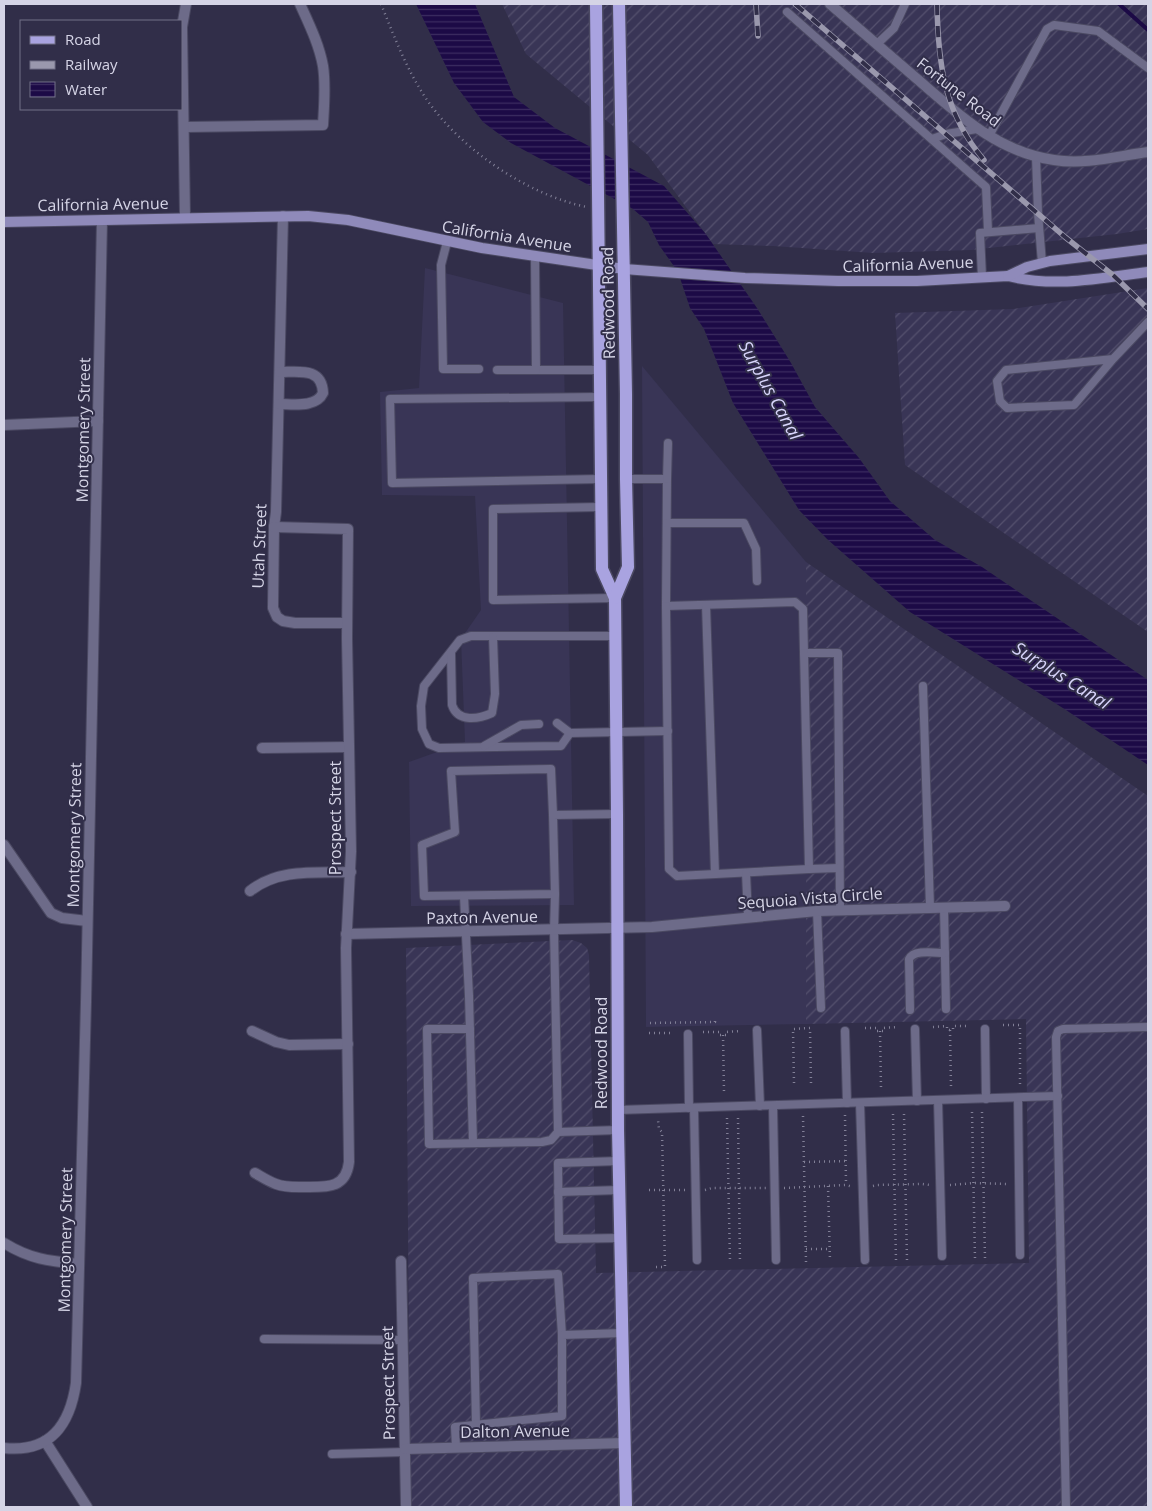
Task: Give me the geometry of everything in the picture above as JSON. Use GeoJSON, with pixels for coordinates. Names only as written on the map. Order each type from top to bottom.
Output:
{"type":"FeatureCollection","features":[{"type":"Feature","properties":{"kind":"main road","name":"Redwood Road"},"geometry":{"type":"LineString","coordinates":[[596,4],[602,569],[615,598]]}},
{"type":"Feature","properties":{"kind":"main road","name":"Redwood Road"},"geometry":{"type":"LineString","coordinates":[[619,4],[628,567],[615,598],[615,636],[618,1130],[626,1507]]}},
{"type":"Feature","properties":{"kind":"main road","name":"California Avenue"},"geometry":{"type":"LineString","coordinates":[[4,222],[283,216],[317,217],[348,220],[447,242],[598,266],[788,280],[917,281],[1008,276],[1024,280],[1077,282],[1148,272]]}},
{"type":"Feature","properties":{"kind":"main road","name":"California Avenue"},"geometry":{"type":"LineString","coordinates":[[1008,276],[1042,263],[1148,249]]}},
{"type":"Feature","properties":{"kind":"street"},"geometry":{"type":"LineString","coordinates":[[185,218],[182,28],[186,4]]}},
{"type":"Feature","properties":{"kind":"street"},"geometry":{"type":"LineString","coordinates":[[184,127],[323,125],[323,66],[315,38],[300,4]]}},
{"type":"Feature","properties":{"kind":"street","name":"Fortune Road"},"geometry":{"type":"LineString","coordinates":[[830,4],[955,112],[977,129],[1004,145],[1036,156],[1054,160],[1080,162],[1148,152]]}},
{"type":"Feature","properties":{"kind":"street","name":"Utah Street"},"geometry":{"type":"LineString","coordinates":[[283,216],[272,603],[277,617],[283,621],[295,623],[348,623]]}},
{"type":"Feature","properties":{"kind":"street","name":"Montgomery Street"},"geometry":{"type":"LineString","coordinates":[[45,1441],[65,1421],[74,1400],[76,1383],[102,220]]}},
{"type":"Feature","properties":{"kind":"street"},"geometry":{"type":"LineString","coordinates":[[279,404],[310,403],[316,401],[323,393],[322,382],[319,377],[313,374],[280,372]]}},
{"type":"Feature","properties":{"kind":"street"},"geometry":{"type":"LineString","coordinates":[[4,425],[98,421]]}},
{"type":"Feature","properties":{"kind":"street","name":"Prospect Street"},"geometry":{"type":"LineString","coordinates":[[255,1172],[278,1185],[291,1187],[327,1186],[343,1179],[348,1170],[349,1162],[346,934],[351,872],[348,528],[274,527]]}},
{"type":"Feature","properties":{"kind":"street"},"geometry":{"type":"LineString","coordinates":[[262,748],[349,747]]}},
{"type":"Feature","properties":{"kind":"street"},"geometry":{"type":"LineString","coordinates":[[4,845],[51,913],[62,918],[87,921]]}},
{"type":"Feature","properties":{"kind":"street"},"geometry":{"type":"LineString","coordinates":[[250,891],[261,883],[285,874],[351,872]]}},
{"type":"Feature","properties":{"kind":"street","name":"Sequoia Vista Circle"},"geometry":{"type":"LineString","coordinates":[[617,929],[840,909],[1004,906]]}},
{"type":"Feature","properties":{"kind":"street","name":"Paxton Avenue"},"geometry":{"type":"LineString","coordinates":[[346,934],[617,929]]}},
{"type":"Feature","properties":{"kind":"street"},"geometry":{"type":"LineString","coordinates":[[252,1031],[276,1042],[289,1045],[348,1044]]}},
{"type":"Feature","properties":{"kind":"street"},"geometry":{"type":"LineString","coordinates":[[4,1243],[18,1252],[36,1259],[79,1264]]}},
{"type":"Feature","properties":{"kind":"street","name":"Prospect Street"},"geometry":{"type":"LineString","coordinates":[[400,1261],[406,1506]]}},
{"type":"Feature","properties":{"kind":"street"},"geometry":{"type":"LineString","coordinates":[[4,1448],[27,1447],[45,1441],[86,1507]]}},
{"type":"Feature","properties":{"kind":"street","name":"Dalton Avenue"},"geometry":{"type":"LineString","coordinates":[[405,1450],[625,1443]]}},
{"type":"Feature","properties":{"kind":"lane"},"geometry":{"type":"LineString","coordinates":[[876,44],[894,28],[905,4]]}},
{"type":"Feature","properties":{"kind":"lane"},"geometry":{"type":"LineString","coordinates":[[787,12],[986,187],[988,231]]}},
{"type":"Feature","properties":{"kind":"lane"},"geometry":{"type":"LineString","coordinates":[[988,136],[1050,26],[1098,31],[1148,68]]}},
{"type":"Feature","properties":{"kind":"lane"},"geometry":{"type":"LineString","coordinates":[[932,139],[946,134],[977,129]]}},
{"type":"Feature","properties":{"kind":"lane"},"geometry":{"type":"LineString","coordinates":[[1036,156],[1042,263]]}},
{"type":"Feature","properties":{"kind":"lane"},"geometry":{"type":"LineString","coordinates":[[982,277],[979,234],[988,231],[1039,228]]}},
{"type":"Feature","properties":{"kind":"lane"},"geometry":{"type":"LineString","coordinates":[[447,242],[441,265],[443,369],[479,369]]}},
{"type":"Feature","properties":{"kind":"lane"},"geometry":{"type":"LineString","coordinates":[[535,257],[536,370]]}},
{"type":"Feature","properties":{"kind":"lane"},"geometry":{"type":"LineString","coordinates":[[1113,359],[1006,370],[997,381],[1000,401],[1007,408],[1074,405],[1113,359],[1148,322]]}},
{"type":"Feature","properties":{"kind":"lane"},"geometry":{"type":"LineString","coordinates":[[497,370],[599,370]]}},
{"type":"Feature","properties":{"kind":"lane"},"geometry":{"type":"LineString","coordinates":[[600,397],[390,399],[392,483],[601,479]]}},
{"type":"Feature","properties":{"kind":"lane"},"geometry":{"type":"LineString","coordinates":[[668,443],[666,606],[669,869],[677,876],[839,868]]}},
{"type":"Feature","properties":{"kind":"lane"},"geometry":{"type":"LineString","coordinates":[[626,479],[667,479]]}},
{"type":"Feature","properties":{"kind":"lane"},"geometry":{"type":"LineString","coordinates":[[601,507],[493,509],[493,600],[615,598]]}},
{"type":"Feature","properties":{"kind":"lane"},"geometry":{"type":"LineString","coordinates":[[667,523],[744,523],[756,549],[757,581]]}},
{"type":"Feature","properties":{"kind":"lane"},"geometry":{"type":"LineString","coordinates":[[666,606],[795,602],[803,609],[809,869]]}},
{"type":"Feature","properties":{"kind":"lane"},"geometry":{"type":"LineString","coordinates":[[706,605],[715,874]]}},
{"type":"Feature","properties":{"kind":"lane"},"geometry":{"type":"LineString","coordinates":[[570,733],[560,746],[439,748],[429,744],[422,730],[421,706],[424,686],[460,640],[471,636],[615,636]]}},
{"type":"Feature","properties":{"kind":"lane"},"geometry":{"type":"LineString","coordinates":[[451,653],[452,705],[454,711],[465,719],[481,718],[492,713],[495,694],[493,637]]}},
{"type":"Feature","properties":{"kind":"lane"},"geometry":{"type":"LineString","coordinates":[[804,653],[838,653],[840,909]]}},
{"type":"Feature","properties":{"kind":"lane"},"geometry":{"type":"LineString","coordinates":[[923,686],[930,907]]}},
{"type":"Feature","properties":{"kind":"lane"},"geometry":{"type":"LineString","coordinates":[[483,748],[521,725],[539,724]]}},
{"type":"Feature","properties":{"kind":"lane"},"geometry":{"type":"LineString","coordinates":[[557,724],[570,733],[668,731]]}},
{"type":"Feature","properties":{"kind":"lane"},"geometry":{"type":"LineString","coordinates":[[470,1029],[427,1029],[429,1144],[542,1142],[551,1140],[558,1132],[555,894],[551,768],[451,771],[455,832],[422,845],[424,896],[555,894]]}},
{"type":"Feature","properties":{"kind":"lane"},"geometry":{"type":"LineString","coordinates":[[553,815],[617,814]]}},
{"type":"Feature","properties":{"kind":"lane"},"geometry":{"type":"LineString","coordinates":[[746,873],[748,917]]}},
{"type":"Feature","properties":{"kind":"lane"},"geometry":{"type":"LineString","coordinates":[[464,896],[473,1143]]}},
{"type":"Feature","properties":{"kind":"lane"},"geometry":{"type":"LineString","coordinates":[[944,907],[946,1009]]}},
{"type":"Feature","properties":{"kind":"lane"},"geometry":{"type":"LineString","coordinates":[[817,911],[821,1008]]}},
{"type":"Feature","properties":{"kind":"lane"},"geometry":{"type":"LineString","coordinates":[[910,1010],[910,956],[915,953],[945,953]]}},
{"type":"Feature","properties":{"kind":"lane"},"geometry":{"type":"LineString","coordinates":[[1066,1507],[1056,1037],[1058,1031],[1063,1028],[1148,1027]]}},
{"type":"Feature","properties":{"kind":"lane"},"geometry":{"type":"LineString","coordinates":[[985,1028],[986,1099]]}},
{"type":"Feature","properties":{"kind":"lane"},"geometry":{"type":"LineString","coordinates":[[915,1029],[917,1101]]}},
{"type":"Feature","properties":{"kind":"lane"},"geometry":{"type":"LineString","coordinates":[[757,1030],[760,1106]]}},
{"type":"Feature","properties":{"kind":"lane"},"geometry":{"type":"LineString","coordinates":[[845,1031],[847,1103]]}},
{"type":"Feature","properties":{"kind":"lane"},"geometry":{"type":"LineString","coordinates":[[688,1034],[698,1260]]}},
{"type":"Feature","properties":{"kind":"lane"},"geometry":{"type":"LineString","coordinates":[[618,1110],[986,1099],[1018,1094],[1058,1096]]}},
{"type":"Feature","properties":{"kind":"lane"},"geometry":{"type":"LineString","coordinates":[[1018,1094],[1020,1255]]}},
{"type":"Feature","properties":{"kind":"lane"},"geometry":{"type":"LineString","coordinates":[[938,1100],[942,1256]]}},
{"type":"Feature","properties":{"kind":"lane"},"geometry":{"type":"LineString","coordinates":[[860,1103],[866,1260]]}},
{"type":"Feature","properties":{"kind":"lane"},"geometry":{"type":"LineString","coordinates":[[772,1106],[776,1260]]}},
{"type":"Feature","properties":{"kind":"lane"},"geometry":{"type":"LineString","coordinates":[[558,1132],[618,1130]]}},
{"type":"Feature","properties":{"kind":"lane"},"geometry":{"type":"LineString","coordinates":[[619,1161],[558,1163],[558,1192],[559,1239],[620,1238]]}},
{"type":"Feature","properties":{"kind":"lane"},"geometry":{"type":"LineString","coordinates":[[558,1192],[619,1190]]}},
{"type":"Feature","properties":{"kind":"lane"},"geometry":{"type":"LineString","coordinates":[[456,1447],[455,1427],[476,1425],[562,1416],[562,1335],[558,1274],[473,1278],[476,1425]]}},
{"type":"Feature","properties":{"kind":"lane"},"geometry":{"type":"LineString","coordinates":[[562,1335],[623,1334]]}},
{"type":"Feature","properties":{"kind":"lane"},"geometry":{"type":"LineString","coordinates":[[264,1339],[402,1340]]}},
{"type":"Feature","properties":{"kind":"lane"},"geometry":{"type":"LineString","coordinates":[[332,1454],[405,1450]]}},
{"type":"Feature","properties":{"kind":"path"},"geometry":{"type":"LineString","coordinates":[[381,4],[403,58],[416,83],[439,115],[461,137],[489,160],[524,184],[561,201],[599,206]]}},
{"type":"Feature","properties":{"kind":"path"},"geometry":{"type":"LineString","coordinates":[[650,1023],[715,1022],[715,1018]]}},
{"type":"Feature","properties":{"kind":"path"},"geometry":{"type":"LineString","coordinates":[[1003,1025],[1020,1025],[1021,1086],[1018,1094]]}},
{"type":"Feature","properties":{"kind":"path"},"geometry":{"type":"LineString","coordinates":[[933,1027],[947,1026],[947,1030],[950,1030],[951,1087]]}},
{"type":"Feature","properties":{"kind":"path"},"geometry":{"type":"LineString","coordinates":[[950,1030],[953,1030],[953,1026],[967,1026]]}},
{"type":"Feature","properties":{"kind":"path"},"geometry":{"type":"LineString","coordinates":[[880,1031],[883,1031],[883,1028],[897,1027]]}},
{"type":"Feature","properties":{"kind":"path"},"geometry":{"type":"LineString","coordinates":[[794,1083],[793,1028],[810,1028],[811,1083]]}},
{"type":"Feature","properties":{"kind":"path"},"geometry":{"type":"LineString","coordinates":[[864,1028],[877,1028],[877,1031],[880,1031],[882,1088]]}},
{"type":"Feature","properties":{"kind":"path"},"geometry":{"type":"LineString","coordinates":[[723,1035],[726,1035],[726,1032],[740,1031]]}},
{"type":"Feature","properties":{"kind":"path"},"geometry":{"type":"LineString","coordinates":[[703,1032],[720,1032],[720,1035],[723,1035],[724,1092]]}},
{"type":"Feature","properties":{"kind":"path"},"geometry":{"type":"LineString","coordinates":[[649,1033],[671,1033]]}},
{"type":"Feature","properties":{"kind":"path"},"geometry":{"type":"LineString","coordinates":[[972,1112],[975,1259]]}},
{"type":"Feature","properties":{"kind":"path"},"geometry":{"type":"LineString","coordinates":[[982,1112],[985,1259]]}},
{"type":"Feature","properties":{"kind":"path"},"geometry":{"type":"LineString","coordinates":[[893,1114],[896,1261]]}},
{"type":"Feature","properties":{"kind":"path"},"geometry":{"type":"LineString","coordinates":[[904,1114],[906,1261]]}},
{"type":"Feature","properties":{"kind":"path"},"geometry":{"type":"LineString","coordinates":[[845,1115],[846,1185]]}},
{"type":"Feature","properties":{"kind":"path"},"geometry":{"type":"LineString","coordinates":[[803,1116],[806,1262]]}},
{"type":"Feature","properties":{"kind":"path"},"geometry":{"type":"LineString","coordinates":[[728,1118],[730,1261]]}},
{"type":"Feature","properties":{"kind":"path"},"geometry":{"type":"LineString","coordinates":[[738,1118],[740,1263]]}},
{"type":"Feature","properties":{"kind":"path"},"geometry":{"type":"LineString","coordinates":[[656,1267],[665,1267],[662,1132],[659,1129],[658,1120]]}},
{"type":"Feature","properties":{"kind":"path"},"geometry":{"type":"LineString","coordinates":[[804,1162],[846,1161]]}},
{"type":"Feature","properties":{"kind":"path"},"geometry":{"type":"LineString","coordinates":[[649,1190],[846,1185],[848,1187],[863,1187],[895,1184],[940,1185],[984,1182],[1019,1184]]}},
{"type":"Feature","properties":{"kind":"path"},"geometry":{"type":"LineString","coordinates":[[828,1186],[830,1261]]}},
{"type":"Feature","properties":{"kind":"path"},"geometry":{"type":"LineString","coordinates":[[806,1249],[830,1249]]}},
{"type":"Feature","properties":{"kind":"shaded area"},"geometry":{"type":"Polygon","coordinates":[[[502,4],[1148,4],[1148,229],[971,250],[873,253],[713,244],[648,155],[526,54],[502,4]]]}},
{"type":"Feature","properties":{"kind":"shaded area"},"geometry":{"type":"Polygon","coordinates":[[[425,268],[563,303],[574,905],[411,906],[409,762],[465,742],[461,639],[481,610],[475,496],[382,495],[380,392],[419,388],[425,268]]]}},
{"type":"Feature","properties":{"kind":"shaded area"},"geometry":{"type":"Polygon","coordinates":[[[1148,288],[1148,632],[905,465],[895,313],[1013,309],[1148,288]]]}},
{"type":"Feature","properties":{"kind":"shaded area"},"geometry":{"type":"Polygon","coordinates":[[[642,366],[806,562],[806,1024],[646,1027],[642,366]]]}},
{"type":"Feature","properties":{"kind":"shaded area"},"geometry":{"type":"Polygon","coordinates":[[[806,562],[1148,796],[1148,1507],[410,1507],[406,948],[572,940],[581,943],[587,948],[589,955],[596,1273],[1029,1263],[1026,1019],[806,1024],[806,562]]]}},
{"type":"Feature","properties":{"kind":"water","name":"Surplus Canal"},"geometry":{"type":"Polygon","coordinates":[[[416,4],[475,4],[514,97],[555,128],[664,186],[705,233],[757,308],[791,363],[815,407],[859,458],[890,501],[935,540],[982,567],[1148,680],[1148,765],[1066,710],[910,612],[827,539],[799,510],[733,403],[704,329],[690,308],[678,272],[659,245],[648,222],[633,209],[511,143],[483,122],[454,83],[416,4]]]}},
{"type":"Feature","properties":{"kind":"waterway"},"geometry":{"type":"LineString","coordinates":[[1119,4],[1148,30]]}},
{"type":"Feature","properties":{"kind":"railway"},"geometry":{"type":"LineString","coordinates":[[756,4],[758,36]]}},
{"type":"Feature","properties":{"kind":"railway"},"geometry":{"type":"LineString","coordinates":[[795,4],[1065,237],[1114,276],[1148,309]]}},
{"type":"Feature","properties":{"kind":"railway"},"geometry":{"type":"LineString","coordinates":[[937,4],[939,47],[946,87],[960,124],[984,160]]}}]}
